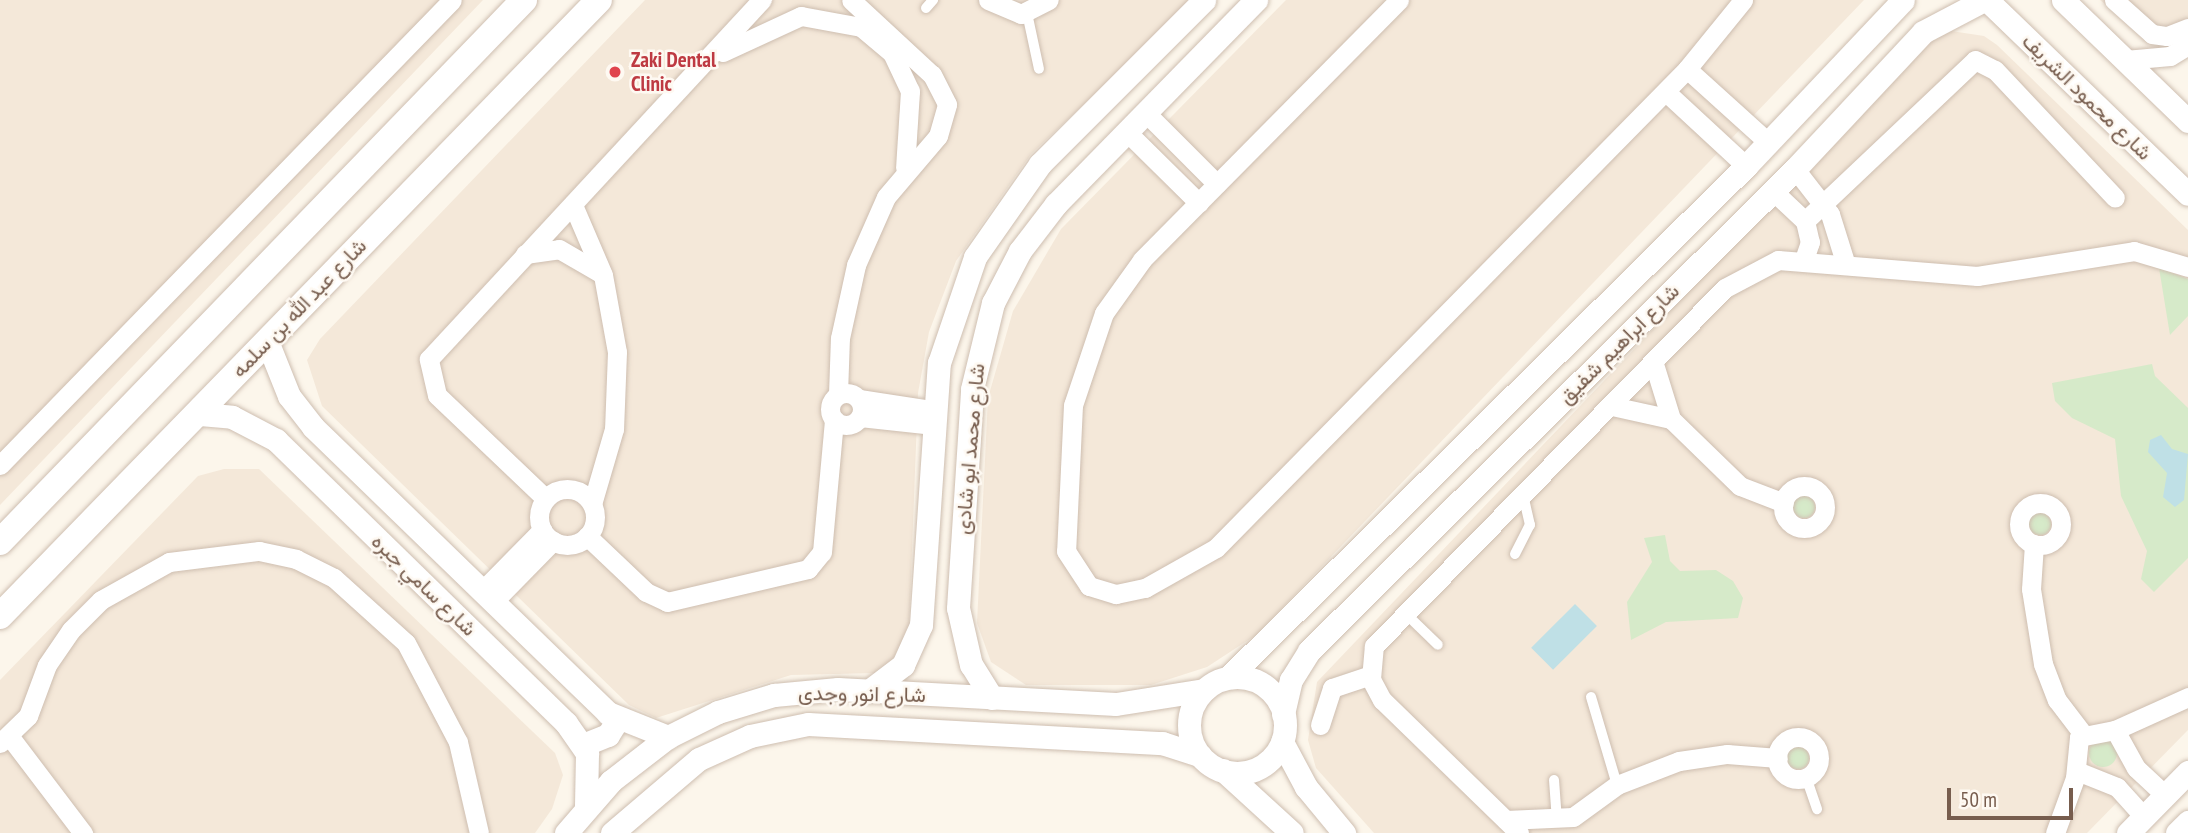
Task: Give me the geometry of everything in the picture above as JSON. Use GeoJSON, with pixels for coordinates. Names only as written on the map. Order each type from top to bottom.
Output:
{"type":"FeatureCollection","features":[{"type":"Feature","properties":{"kind":"main road"},"geometry":{"type":"LineString","coordinates":[[0,542],[524,0]]}},
{"type":"Feature","properties":{"kind":"main road","name":"شارع عبد الله بن سلمه"},"geometry":{"type":"LineString","coordinates":[[0,617],[599,0]]}},
{"type":"Feature","properties":{"kind":"street"},"geometry":{"type":"LineString","coordinates":[[0,465],[452,0]]}},
{"type":"Feature","properties":{"kind":"street"},"geometry":{"type":"LineString","coordinates":[[487,597],[547,536],[545,498],[437,395],[427,372],[436,349],[713,58],[762,0]]}},
{"type":"Feature","properties":{"kind":"street"},"geometry":{"type":"LineString","coordinates":[[587,536],[646,592],[667,602],[808,569],[822,552],[834,420],[830,405],[838,394],[840,338],[856,265],[905,168],[945,121],[943,88],[851,0]]}},
{"type":"Feature","properties":{"kind":"street"},"geometry":{"type":"LineString","coordinates":[[988,0],[1027,13],[1049,0]]}},
{"type":"Feature","properties":{"kind":"street","name":"شارع محمد ابو شادى"},"geometry":{"type":"LineString","coordinates":[[869,691],[903,664],[922,612],[932,417],[947,326],[994,224],[1040,164],[1204,0]]}},
{"type":"Feature","properties":{"kind":"street","name":"شارع محمد ابو شادى"},"geometry":{"type":"LineString","coordinates":[[992,698],[971,665],[958,613],[972,388],[984,331],[1006,276],[1037,227],[1256,0]]}},
{"type":"Feature","properties":{"kind":"street"},"geometry":{"type":"LineString","coordinates":[[1399,0],[1121,285],[1080,373],[1066,551],[1078,577],[1102,592],[1164,581],[1216,548],[1666,92],[1743,0]]}},
{"type":"Feature","properties":{"kind":"street","name":"شارع ابراهيم شفيق"},"geometry":{"type":"LineString","coordinates":[[1229,677],[1288,623],[1769,143],[1903,0]]}},
{"type":"Feature","properties":{"kind":"street","name":"شارع ابراهيم شفيق"},"geometry":{"type":"LineString","coordinates":[[1283,714],[1291,680],[1309,651],[1795,169],[1904,52],[1937,22],[1986,0]]}},
{"type":"Feature","properties":{"kind":"street","name":"شارع محمود الشريف"},"geometry":{"type":"LineString","coordinates":[[1986,0],[2188,194]]}},
{"type":"Feature","properties":{"kind":"street"},"geometry":{"type":"LineString","coordinates":[[2063,0],[2188,121]]}},
{"type":"Feature","properties":{"kind":"street"},"geometry":{"type":"LineString","coordinates":[[2114,0],[2152,33],[2166,36],[2188,28]]}},
{"type":"Feature","properties":{"kind":"street"},"geometry":{"type":"LineString","coordinates":[[713,58],[801,16],[861,27],[892,54],[909,90],[905,168]]}},
{"type":"Feature","properties":{"kind":"street"},"geometry":{"type":"LineString","coordinates":[[1880,27],[1904,52]]}},
{"type":"Feature","properties":{"kind":"street"},"geometry":{"type":"LineString","coordinates":[[2125,60],[2170,55],[2188,46]]}},
{"type":"Feature","properties":{"kind":"street"},"geometry":{"type":"LineString","coordinates":[[1805,221],[1975,60],[1995,70],[2115,198]]}},
{"type":"Feature","properties":{"kind":"street"},"geometry":{"type":"LineString","coordinates":[[1687,69],[1769,143]]}},
{"type":"Feature","properties":{"kind":"street"},"geometry":{"type":"LineString","coordinates":[[1666,92],[1746,166]]}},
{"type":"Feature","properties":{"kind":"street"},"geometry":{"type":"LineString","coordinates":[[1146,113],[1217,184]]}},
{"type":"Feature","properties":{"kind":"street"},"geometry":{"type":"LineString","coordinates":[[1128,132],[1199,203]]}},
{"type":"Feature","properties":{"kind":"street"},"geometry":{"type":"LineString","coordinates":[[1795,169],[1824,203],[1846,265]]}},
{"type":"Feature","properties":{"kind":"street"},"geometry":{"type":"LineString","coordinates":[[1772,190],[1805,221],[1810,242],[1804,259]]}},
{"type":"Feature","properties":{"kind":"street"},"geometry":{"type":"LineString","coordinates":[[1707,204],[1734,229]]}},
{"type":"Feature","properties":{"kind":"street"},"geometry":{"type":"LineString","coordinates":[[573,205],[603,275],[618,391],[587,536]]}},
{"type":"Feature","properties":{"kind":"street"},"geometry":{"type":"LineString","coordinates":[[525,254],[559,249],[603,275]]}},
{"type":"Feature","properties":{"kind":"street"},"geometry":{"type":"LineString","coordinates":[[1778,758],[1703,757],[1617,785],[1566,824],[1513,827],[1382,700],[1371,675],[1374,646],[1404,611],[1741,276],[1778,260],[1804,259],[1978,276],[2134,251],[2188,267]]}},
{"type":"Feature","properties":{"kind":"street","name":"شارع سامي جبره"},"geometry":{"type":"LineString","coordinates":[[267,341],[289,396],[313,427],[487,597],[618,719],[668,737]]}},
{"type":"Feature","properties":{"kind":"street"},"geometry":{"type":"LineString","coordinates":[[1654,364],[1671,419],[1740,486],[1784,503]]}},
{"type":"Feature","properties":{"kind":"street"},"geometry":{"type":"LineString","coordinates":[[838,394],[859,408],[932,417]]}},
{"type":"Feature","properties":{"kind":"street"},"geometry":{"type":"LineString","coordinates":[[1612,406],[1671,419]]}},
{"type":"Feature","properties":{"kind":"street"},"geometry":{"type":"LineString","coordinates":[[834,420],[847,425],[859,408]]}},
{"type":"Feature","properties":{"kind":"street","name":"شارع سامي جبره"},"geometry":{"type":"LineString","coordinates":[[200,414],[248,423],[286,450],[583,745]]}},
{"type":"Feature","properties":{"kind":"street"},"geometry":{"type":"LineString","coordinates":[[286,450],[296,434],[313,427]]}},
{"type":"Feature","properties":{"kind":"street"},"geometry":{"type":"LineString","coordinates":[[545,498],[576,490],[592,504]]}},
{"type":"Feature","properties":{"kind":"street"},"geometry":{"type":"LineString","coordinates":[[547,536],[571,544],[587,536]]}},
{"type":"Feature","properties":{"kind":"street"},"geometry":{"type":"LineString","coordinates":[[2034,544],[2031,589],[2043,664],[2057,700],[2083,734]]}},
{"type":"Feature","properties":{"kind":"street"},"geometry":{"type":"LineString","coordinates":[[83,833],[5,740],[28,716],[53,656],[101,600],[169,562],[259,551],[296,559],[334,578],[371,605],[406,643],[458,742],[479,833]]}},
{"type":"Feature","properties":{"kind":"street"},"geometry":{"type":"LineString","coordinates":[[922,612],[958,613]]}},
{"type":"Feature","properties":{"kind":"street"},"geometry":{"type":"LineString","coordinates":[[1288,623],[1296,644],[1309,651]]}},
{"type":"Feature","properties":{"kind":"street"},"geometry":{"type":"LineString","coordinates":[[1320,725],[1332,688],[1371,675]]}},
{"type":"Feature","properties":{"kind":"street"},"geometry":{"type":"LineString","coordinates":[[1292,833],[1223,771],[1200,755],[1189,729],[1204,690],[1229,677],[1257,681],[1283,714],[1282,742],[1306,787],[1344,833]]}},
{"type":"Feature","properties":{"kind":"street","name":"شارع انور وجدى"},"geometry":{"type":"LineString","coordinates":[[566,833],[586,806],[668,737],[718,712],[774,695],[869,691],[1116,704],[1204,690]]}},
{"type":"Feature","properties":{"kind":"street"},"geometry":{"type":"LineString","coordinates":[[774,695],[780,728]]}},
{"type":"Feature","properties":{"kind":"street"},"geometry":{"type":"LineString","coordinates":[[2055,833],[2077,771],[2073,749],[2083,734],[2115,730],[2188,697]]}},
{"type":"Feature","properties":{"kind":"street"},"geometry":{"type":"LineString","coordinates":[[586,806],[591,771],[583,745],[608,735],[618,719]]}},
{"type":"Feature","properties":{"kind":"street","name":"شارع انور وجدى"},"geometry":{"type":"LineString","coordinates":[[612,833],[699,760],[780,728],[839,724],[1143,742],[1200,755]]}},
{"type":"Feature","properties":{"kind":"street"},"geometry":{"type":"LineString","coordinates":[[2115,730],[2136,768],[2165,795]]}},
{"type":"Feature","properties":{"kind":"street"},"geometry":{"type":"LineString","coordinates":[[1807,739],[1819,757],[1806,777],[1783,773],[1778,758],[1788,740],[1807,739]]}},
{"type":"Feature","properties":{"kind":"street"},"geometry":{"type":"LineString","coordinates":[[1223,771],[1258,767],[1282,742]]}},
{"type":"Feature","properties":{"kind":"street"},"geometry":{"type":"LineString","coordinates":[[2077,771],[2117,787],[2136,825],[2188,772]]}},
{"type":"Feature","properties":{"kind":"street"},"geometry":{"type":"LineString","coordinates":[[2177,833],[2188,822]]}},
{"type":"Feature","properties":{"kind":"lane"},"geometry":{"type":"LineString","coordinates":[[1027,13],[1039,69]]}},
{"type":"Feature","properties":{"kind":"lane"},"geometry":{"type":"LineString","coordinates":[[1515,554],[1530,525],[1523,493]]}},
{"type":"Feature","properties":{"kind":"lane"},"geometry":{"type":"LineString","coordinates":[[1404,611],[1438,645]]}},
{"type":"Feature","properties":{"kind":"lane"},"geometry":{"type":"LineString","coordinates":[[1591,697],[1617,785]]}},
{"type":"Feature","properties":{"kind":"lane"},"geometry":{"type":"LineString","coordinates":[[1806,777],[1817,809]]}},
{"type":"Feature","properties":{"kind":"lane"},"geometry":{"type":"LineString","coordinates":[[1554,780],[1566,824]]}},
{"type":"Feature","properties":{"kind":"shaded area"},"geometry":{"type":"Polygon","coordinates":[[[0,0],[483,0],[0,505],[0,0]]]}},
{"type":"Feature","properties":{"kind":"shaded area"},"geometry":{"type":"Polygon","coordinates":[[[645,0],[1194,0],[1031,154],[956,261],[929,332],[918,393],[909,629],[901,655],[876,673],[791,675],[656,718],[629,705],[322,406],[307,360],[320,339],[645,0]]]}},
{"type":"Feature","properties":{"kind":"shaded area"},"geometry":{"type":"Polygon","coordinates":[[[1286,0],[1864,0],[1256,635],[1207,667],[1151,685],[1026,685],[991,662],[977,623],[988,398],[1013,311],[1061,229],[1286,0]]]}},
{"type":"Feature","properties":{"kind":"shaded area"},"geometry":{"type":"Polygon","coordinates":[[[2100,0],[2188,0],[2188,31],[2147,37],[2100,0]]]}},
{"type":"Feature","properties":{"kind":"shaded area"},"geometry":{"type":"Polygon","coordinates":[[[1951,31],[1984,36],[1997,45],[2188,230],[2188,730],[2087,833],[1374,833],[1316,768],[1308,740],[1317,682],[1923,46],[1951,31]]]}},
{"type":"Feature","properties":{"kind":"shaded area"},"geometry":{"type":"Polygon","coordinates":[[[224,469],[259,469],[555,753],[563,775],[552,809],[535,833],[0,833],[0,680],[198,476],[224,469]]]}},
{"type":"Feature","properties":{"kind":"green space"},"geometry":{"type":"Polygon","coordinates":[[[2159,268],[2188,279],[2188,316],[2170,335],[2159,268]]]}},
{"type":"Feature","properties":{"kind":"green space"},"geometry":{"type":"Polygon","coordinates":[[[2152,364],[2155,376],[2188,408],[2188,558],[2154,592],[2141,579],[2147,551],[2121,496],[2115,439],[2072,418],[2055,401],[2052,383],[2152,364]]]}},
{"type":"Feature","properties":{"kind":"green space"},"geometry":{"type":"Polygon","coordinates":[[[1800,496],[1808,496],[1815,503],[1815,511],[1808,518],[1800,518],[1793,511],[1793,503],[1800,496]]]}},
{"type":"Feature","properties":{"kind":"green space"},"geometry":{"type":"Polygon","coordinates":[[[2036,513],[2044,513],[2051,520],[2051,528],[2044,535],[2036,535],[2029,528],[2029,520],[2036,513]]]}},
{"type":"Feature","properties":{"kind":"green space"},"geometry":{"type":"Polygon","coordinates":[[[1665,535],[1670,561],[1680,571],[1716,570],[1733,581],[1743,598],[1738,618],[1666,622],[1631,640],[1627,602],[1652,562],[1644,538],[1665,535]]]}},
{"type":"Feature","properties":{"kind":"green space"},"geometry":{"type":"Polygon","coordinates":[[[2103,739],[2113,743],[2117,753],[2113,763],[2103,767],[2093,763],[2089,753],[2093,743],[2103,739]]]}},
{"type":"Feature","properties":{"kind":"green space"},"geometry":{"type":"Polygon","coordinates":[[[1794,747],[1802,747],[1809,754],[1809,762],[1802,769],[1794,769],[1787,762],[1787,754],[1794,747]]]}},
{"type":"Feature","properties":{"kind":"water"},"geometry":{"type":"Polygon","coordinates":[[[2161,435],[2172,449],[2188,454],[2184,500],[2175,507],[2163,497],[2167,473],[2148,452],[2150,440],[2161,435]]]}},
{"type":"Feature","properties":{"kind":"water"},"geometry":{"type":"Polygon","coordinates":[[[1575,604],[1597,626],[1553,670],[1531,648],[1575,604]]]}},
{"type":"Feature","properties":{"kind":"place","name":"Zaki Dental Clinic"},"geometry":{"type":"Point","coordinates":[615,72]}}]}
